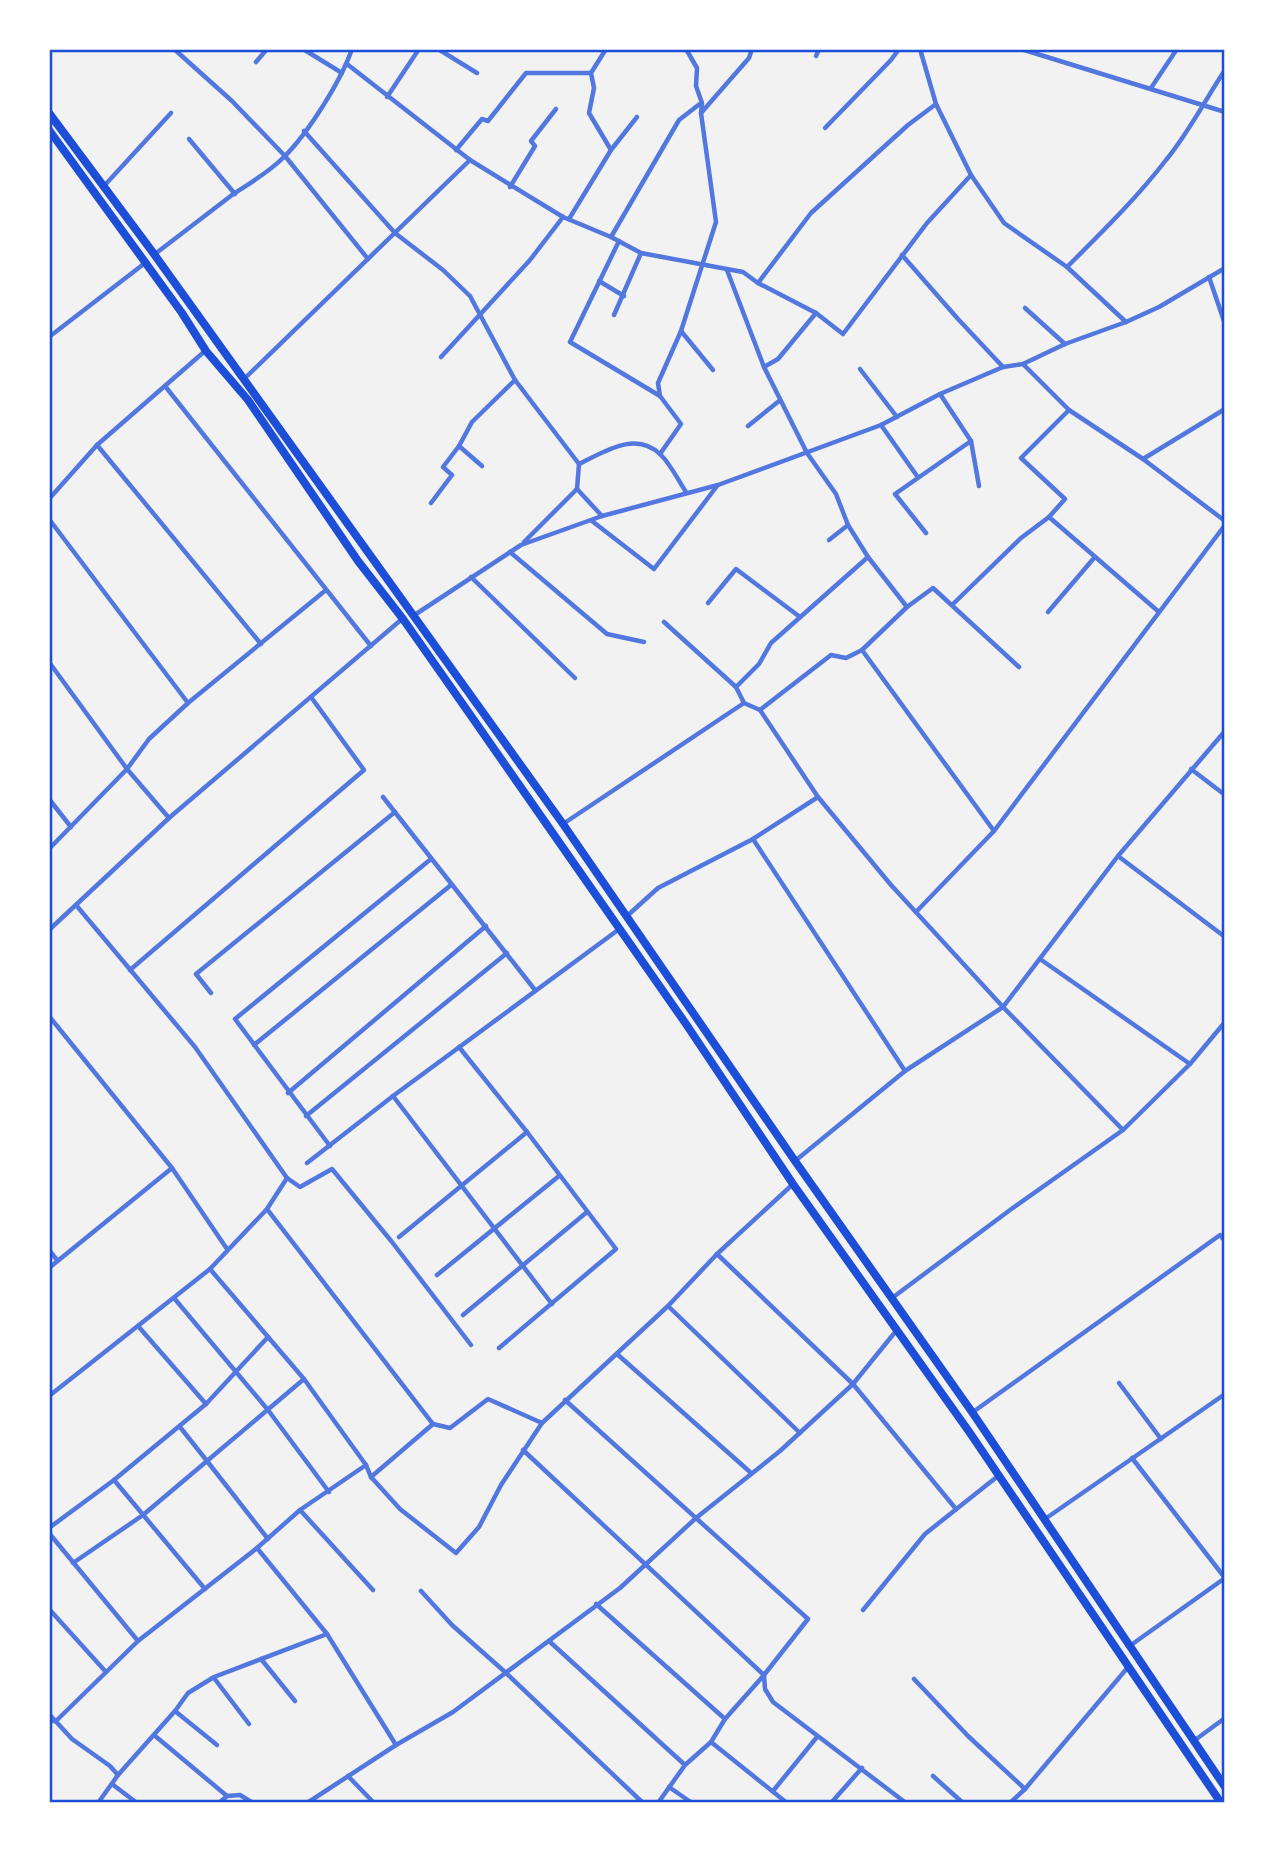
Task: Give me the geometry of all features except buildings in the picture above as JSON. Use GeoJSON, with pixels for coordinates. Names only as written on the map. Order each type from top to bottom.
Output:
{"type":"FeatureCollection","features":[{"type":"Feature","properties":{"kind":"main road"},"geometry":{"type":"LineString","coordinates":[[49,113],[154,254],[581,849],[795,1161],[972,1412],[1225,1787]]}},
{"type":"Feature","properties":{"kind":"main road"},"geometry":{"type":"LineString","coordinates":[[49,130],[146,262],[206,351],[248,400],[358,561],[403,619],[793,1184],[999,1475],[1221,1803]]}},
{"type":"Feature","properties":{"kind":"main road"},"geometry":{"type":"LineString","coordinates":[[569,858],[581,849]]}},
{"type":"Feature","properties":{"kind":"street"},"geometry":{"type":"LineString","coordinates":[[174,49],[232,101],[285,156],[368,259]]}},
{"type":"Feature","properties":{"kind":"street"},"geometry":{"type":"LineString","coordinates":[[256,62],[267,49]]}},
{"type":"Feature","properties":{"kind":"street"},"geometry":{"type":"LineString","coordinates":[[303,49],[342,74]]}},
{"type":"Feature","properties":{"kind":"street"},"geometry":{"type":"LineString","coordinates":[[154,254],[261,177],[285,156],[342,74],[352,49]]}},
{"type":"Feature","properties":{"kind":"street"},"geometry":{"type":"LineString","coordinates":[[387,97],[419,49]]}},
{"type":"Feature","properties":{"kind":"street"},"geometry":{"type":"LineString","coordinates":[[438,49],[477,73]]}},
{"type":"Feature","properties":{"kind":"street"},"geometry":{"type":"LineString","coordinates":[[606,49],[592,73],[594,88],[589,113],[611,150]]}},
{"type":"Feature","properties":{"kind":"street"},"geometry":{"type":"LineString","coordinates":[[660,396],[658,383],[681,331],[716,222],[701,113],[702,103],[696,86],[697,68],[686,49]]}},
{"type":"Feature","properties":{"kind":"street"},"geometry":{"type":"LineString","coordinates":[[701,113],[749,58],[752,49]]}},
{"type":"Feature","properties":{"kind":"street"},"geometry":{"type":"LineString","coordinates":[[816,56],[819,49]]}},
{"type":"Feature","properties":{"kind":"street"},"geometry":{"type":"LineString","coordinates":[[825,128],[899,49]]}},
{"type":"Feature","properties":{"kind":"street"},"geometry":{"type":"LineString","coordinates":[[920,49],[936,104],[971,176],[1004,223],[1067,267],[1126,322]]}},
{"type":"Feature","properties":{"kind":"street"},"geometry":{"type":"LineString","coordinates":[[1021,49],[1225,112]]}},
{"type":"Feature","properties":{"kind":"street"},"geometry":{"type":"LineString","coordinates":[[1151,88],[1177,49]]}},
{"type":"Feature","properties":{"kind":"street"},"geometry":{"type":"LineString","coordinates":[[347,64],[470,160],[563,218],[611,237],[641,253],[743,272],[758,283],[816,313],[843,334],[902,255],[971,176]]}},
{"type":"Feature","properties":{"kind":"street"},"geometry":{"type":"LineString","coordinates":[[1067,267],[1124,211],[1167,160],[1225,70]]}},
{"type":"Feature","properties":{"kind":"street"},"geometry":{"type":"LineString","coordinates":[[456,150],[482,119],[488,121],[526,73],[592,73]]}},
{"type":"Feature","properties":{"kind":"street"},"geometry":{"type":"LineString","coordinates":[[611,237],[679,120],[702,103]]}},
{"type":"Feature","properties":{"kind":"street"},"geometry":{"type":"LineString","coordinates":[[758,283],[811,213],[908,125],[936,104]]}},
{"type":"Feature","properties":{"kind":"street"},"geometry":{"type":"LineString","coordinates":[[510,187],[536,146],[531,141],[556,109]]}},
{"type":"Feature","properties":{"kind":"street"},"geometry":{"type":"LineString","coordinates":[[104,186],[171,113]]}},
{"type":"Feature","properties":{"kind":"street"},"geometry":{"type":"LineString","coordinates":[[569,219],[611,150],[637,117]]}},
{"type":"Feature","properties":{"kind":"street"},"geometry":{"type":"LineString","coordinates":[[304,131],[395,233],[443,270],[470,296],[516,380],[579,464],[577,489],[521,545],[412,616]]}},
{"type":"Feature","properties":{"kind":"street"},"geometry":{"type":"LineString","coordinates":[[189,139],[234,194]]}},
{"type":"Feature","properties":{"kind":"street"},"geometry":{"type":"LineString","coordinates":[[244,379],[470,160]]}},
{"type":"Feature","properties":{"kind":"street"},"geometry":{"type":"LineString","coordinates":[[442,357],[530,260],[563,218]]}},
{"type":"Feature","properties":{"kind":"street"},"geometry":{"type":"LineString","coordinates":[[619,241],[570,342],[660,396],[681,424],[660,453]]}},
{"type":"Feature","properties":{"kind":"street"},"geometry":{"type":"LineString","coordinates":[[614,315],[641,253]]}},
{"type":"Feature","properties":{"kind":"street"},"geometry":{"type":"LineString","coordinates":[[902,255],[1003,367]]}},
{"type":"Feature","properties":{"kind":"street"},"geometry":{"type":"LineString","coordinates":[[49,337],[146,262]]}},
{"type":"Feature","properties":{"kind":"street"},"geometry":{"type":"LineString","coordinates":[[521,545],[602,516],[718,485],[881,425],[940,394],[1003,367],[1023,364],[1065,344],[1159,307],[1225,268]]}},
{"type":"Feature","properties":{"kind":"street"},"geometry":{"type":"LineString","coordinates":[[726,270],[779,401],[807,453],[836,494],[848,525],[868,557],[907,607]]}},
{"type":"Feature","properties":{"kind":"street"},"geometry":{"type":"LineString","coordinates":[[1209,278],[1225,324]]}},
{"type":"Feature","properties":{"kind":"street"},"geometry":{"type":"LineString","coordinates":[[599,281],[624,296]]}},
{"type":"Feature","properties":{"kind":"street"},"geometry":{"type":"LineString","coordinates":[[1025,308],[1065,344]]}},
{"type":"Feature","properties":{"kind":"street"},"geometry":{"type":"LineString","coordinates":[[764,367],[778,359],[816,313]]}},
{"type":"Feature","properties":{"kind":"street"},"geometry":{"type":"LineString","coordinates":[[681,331],[713,370]]}},
{"type":"Feature","properties":{"kind":"street"},"geometry":{"type":"LineString","coordinates":[[49,499],[97,445],[206,351]]}},
{"type":"Feature","properties":{"kind":"street"},"geometry":{"type":"LineString","coordinates":[[916,912],[994,831],[1225,523],[1143,459],[1069,410],[1023,364]]}},
{"type":"Feature","properties":{"kind":"street"},"geometry":{"type":"LineString","coordinates":[[860,369],[897,417]]}},
{"type":"Feature","properties":{"kind":"street"},"geometry":{"type":"LineString","coordinates":[[431,503],[452,475],[443,467],[472,422],[516,380]]}},
{"type":"Feature","properties":{"kind":"street"},"geometry":{"type":"LineString","coordinates":[[165,386],[371,646]]}},
{"type":"Feature","properties":{"kind":"street"},"geometry":{"type":"LineString","coordinates":[[940,394],[971,441],[979,486]]}},
{"type":"Feature","properties":{"kind":"street"},"geometry":{"type":"LineString","coordinates":[[748,426],[779,401]]}},
{"type":"Feature","properties":{"kind":"street"},"geometry":{"type":"LineString","coordinates":[[1143,459],[1225,409]]}},
{"type":"Feature","properties":{"kind":"street"},"geometry":{"type":"LineString","coordinates":[[952,605],[1021,538],[1049,517],[1065,499],[1021,458],[1069,410]]}},
{"type":"Feature","properties":{"kind":"street"},"geometry":{"type":"LineString","coordinates":[[881,425],[917,476]]}},
{"type":"Feature","properties":{"kind":"street"},"geometry":{"type":"LineString","coordinates":[[926,533],[895,494],[917,476],[971,441]]}},
{"type":"Feature","properties":{"kind":"street"},"geometry":{"type":"LineString","coordinates":[[579,464],[620,444],[632,442],[660,453],[686,492]]}},
{"type":"Feature","properties":{"kind":"street"},"geometry":{"type":"LineString","coordinates":[[97,445],[261,644]]}},
{"type":"Feature","properties":{"kind":"street"},"geometry":{"type":"LineString","coordinates":[[459,446],[481,466]]}},
{"type":"Feature","properties":{"kind":"street"},"geometry":{"type":"LineString","coordinates":[[591,520],[654,569],[718,485]]}},
{"type":"Feature","properties":{"kind":"street"},"geometry":{"type":"LineString","coordinates":[[577,489],[602,516]]}},
{"type":"Feature","properties":{"kind":"street"},"geometry":{"type":"LineString","coordinates":[[1049,517],[1159,612]]}},
{"type":"Feature","properties":{"kind":"street"},"geometry":{"type":"LineString","coordinates":[[49,519],[188,703]]}},
{"type":"Feature","properties":{"kind":"street"},"geometry":{"type":"LineString","coordinates":[[829,540],[848,525]]}},
{"type":"Feature","properties":{"kind":"street"},"geometry":{"type":"LineString","coordinates":[[510,552],[607,634],[644,642]]}},
{"type":"Feature","properties":{"kind":"street"},"geometry":{"type":"LineString","coordinates":[[736,687],[759,664],[771,643],[868,557]]}},
{"type":"Feature","properties":{"kind":"street"},"geometry":{"type":"LineString","coordinates":[[1048,612],[1094,558]]}},
{"type":"Feature","properties":{"kind":"street"},"geometry":{"type":"LineString","coordinates":[[708,603],[736,569],[800,617]]}},
{"type":"Feature","properties":{"kind":"street"},"geometry":{"type":"LineString","coordinates":[[471,577],[575,678]]}},
{"type":"Feature","properties":{"kind":"street"},"geometry":{"type":"LineString","coordinates":[[760,710],[831,655],[846,658],[862,650],[907,607],[933,588],[1019,667]]}},
{"type":"Feature","properties":{"kind":"street"},"geometry":{"type":"LineString","coordinates":[[49,849],[127,769],[149,739],[188,703],[326,590]]}},
{"type":"Feature","properties":{"kind":"street"},"geometry":{"type":"LineString","coordinates":[[49,930],[169,818],[403,619]]}},
{"type":"Feature","properties":{"kind":"street"},"geometry":{"type":"LineString","coordinates":[[664,622],[736,687],[744,703],[760,710],[818,797],[916,912],[1003,1007],[1123,1130]]}},
{"type":"Feature","properties":{"kind":"street"},"geometry":{"type":"LineString","coordinates":[[862,650],[994,831]]}},
{"type":"Feature","properties":{"kind":"street"},"geometry":{"type":"LineString","coordinates":[[49,662],[127,769],[169,818]]}},
{"type":"Feature","properties":{"kind":"street"},"geometry":{"type":"LineString","coordinates":[[130,970],[364,770],[311,697]]}},
{"type":"Feature","properties":{"kind":"street"},"geometry":{"type":"LineString","coordinates":[[563,824],[744,703]]}},
{"type":"Feature","properties":{"kind":"street"},"geometry":{"type":"LineString","coordinates":[[795,1161],[905,1071],[1003,1007],[1118,856],[1225,731]]}},
{"type":"Feature","properties":{"kind":"street"},"geometry":{"type":"LineString","coordinates":[[1191,769],[1225,795]]}},
{"type":"Feature","properties":{"kind":"street"},"geometry":{"type":"LineString","coordinates":[[383,797],[535,990]]}},
{"type":"Feature","properties":{"kind":"street"},"geometry":{"type":"LineString","coordinates":[[627,916],[658,888],[753,839],[818,797]]}},
{"type":"Feature","properties":{"kind":"street"},"geometry":{"type":"LineString","coordinates":[[49,799],[71,828]]}},
{"type":"Feature","properties":{"kind":"street"},"geometry":{"type":"LineString","coordinates":[[211,993],[196,974],[395,812]]}},
{"type":"Feature","properties":{"kind":"street"},"geometry":{"type":"LineString","coordinates":[[753,839],[905,1071]]}},
{"type":"Feature","properties":{"kind":"street"},"geometry":{"type":"LineString","coordinates":[[1118,856],[1225,937]]}},
{"type":"Feature","properties":{"kind":"street"},"geometry":{"type":"LineString","coordinates":[[330,1146],[235,1019],[431,859]]}},
{"type":"Feature","properties":{"kind":"street"},"geometry":{"type":"LineString","coordinates":[[254,1045],[452,885]]}},
{"type":"Feature","properties":{"kind":"street"},"geometry":{"type":"LineString","coordinates":[[76,905],[195,1047],[287,1178],[300,1187],[332,1169],[471,1345]]}},
{"type":"Feature","properties":{"kind":"street"},"geometry":{"type":"LineString","coordinates":[[288,1093],[486,926]]}},
{"type":"Feature","properties":{"kind":"street"},"geometry":{"type":"LineString","coordinates":[[307,1163],[619,929]]}},
{"type":"Feature","properties":{"kind":"street"},"geometry":{"type":"LineString","coordinates":[[306,1116],[507,953]]}},
{"type":"Feature","properties":{"kind":"street"},"geometry":{"type":"LineString","coordinates":[[1040,959],[1190,1064]]}},
{"type":"Feature","properties":{"kind":"street"},"geometry":{"type":"LineString","coordinates":[[49,1016],[172,1168],[227,1249]]}},
{"type":"Feature","properties":{"kind":"street"},"geometry":{"type":"LineString","coordinates":[[892,1298],[1123,1130],[1190,1064],[1225,1022]]}},
{"type":"Feature","properties":{"kind":"street"},"geometry":{"type":"LineString","coordinates":[[459,1047],[616,1249],[499,1348]]}},
{"type":"Feature","properties":{"kind":"street"},"geometry":{"type":"LineString","coordinates":[[393,1096],[552,1304]]}},
{"type":"Feature","properties":{"kind":"street"},"geometry":{"type":"LineString","coordinates":[[399,1237],[527,1132]]}},
{"type":"Feature","properties":{"kind":"street"},"geometry":{"type":"LineString","coordinates":[[49,1268],[172,1168]]}},
{"type":"Feature","properties":{"kind":"street"},"geometry":{"type":"LineString","coordinates":[[437,1275],[559,1176]]}},
{"type":"Feature","properties":{"kind":"street"},"geometry":{"type":"LineString","coordinates":[[49,1396],[211,1269],[267,1209],[287,1178]]}},
{"type":"Feature","properties":{"kind":"street"},"geometry":{"type":"LineString","coordinates":[[211,1269],[304,1380],[366,1465],[371,1477],[400,1509],[456,1553],[479,1527],[501,1485],[542,1423],[668,1306],[717,1254],[793,1184]]}},
{"type":"Feature","properties":{"kind":"street"},"geometry":{"type":"LineString","coordinates":[[267,1209],[433,1424],[450,1428],[488,1399],[542,1423]]}},
{"type":"Feature","properties":{"kind":"street"},"geometry":{"type":"LineString","coordinates":[[464,1315],[587,1212]]}},
{"type":"Feature","properties":{"kind":"street"},"geometry":{"type":"LineString","coordinates":[[972,1412],[1220,1235],[1225,1241]]}},
{"type":"Feature","properties":{"kind":"street"},"geometry":{"type":"LineString","coordinates":[[49,1250],[57,1261]]}},
{"type":"Feature","properties":{"kind":"street"},"geometry":{"type":"LineString","coordinates":[[717,1254],[853,1384],[956,1509]]}},
{"type":"Feature","properties":{"kind":"street"},"geometry":{"type":"LineString","coordinates":[[174,1298],[268,1410],[330,1492]]}},
{"type":"Feature","properties":{"kind":"street"},"geometry":{"type":"LineString","coordinates":[[668,1306],[800,1433]]}},
{"type":"Feature","properties":{"kind":"street"},"geometry":{"type":"LineString","coordinates":[[138,1326],[206,1404]]}},
{"type":"Feature","properties":{"kind":"street"},"geometry":{"type":"LineString","coordinates":[[307,1803],[396,1745],[453,1712],[620,1588],[696,1518],[800,1433],[853,1384],[897,1330]]}},
{"type":"Feature","properties":{"kind":"street"},"geometry":{"type":"LineString","coordinates":[[49,1528],[114,1480],[206,1404],[268,1337]]}},
{"type":"Feature","properties":{"kind":"street"},"geometry":{"type":"LineString","coordinates":[[617,1354],[750,1472]]}},
{"type":"Feature","properties":{"kind":"street"},"geometry":{"type":"LineString","coordinates":[[73,1563],[143,1515],[304,1380]]}},
{"type":"Feature","properties":{"kind":"street"},"geometry":{"type":"LineString","coordinates":[[1119,1383],[1161,1438]]}},
{"type":"Feature","properties":{"kind":"street"},"geometry":{"type":"LineString","coordinates":[[1045,1519],[1225,1394]]}},
{"type":"Feature","properties":{"kind":"street"},"geometry":{"type":"LineString","coordinates":[[565,1400],[808,1619],[725,1719],[711,1742],[685,1765],[658,1803]]}},
{"type":"Feature","properties":{"kind":"street"},"geometry":{"type":"LineString","coordinates":[[371,1477],[433,1424]]}},
{"type":"Feature","properties":{"kind":"street"},"geometry":{"type":"LineString","coordinates":[[179,1427],[268,1539]]}},
{"type":"Feature","properties":{"kind":"street"},"geometry":{"type":"LineString","coordinates":[[523,1450],[764,1675],[765,1689],[773,1702],[906,1803]]}},
{"type":"Feature","properties":{"kind":"street"},"geometry":{"type":"LineString","coordinates":[[1131,1645],[1225,1578],[1132,1458]]}},
{"type":"Feature","properties":{"kind":"street"},"geometry":{"type":"LineString","coordinates":[[52,1721],[138,1641],[257,1548],[300,1510],[366,1465]]}},
{"type":"Feature","properties":{"kind":"street"},"geometry":{"type":"LineString","coordinates":[[863,1610],[925,1534],[999,1475]]}},
{"type":"Feature","properties":{"kind":"street"},"geometry":{"type":"LineString","coordinates":[[114,1480],[205,1590]]}},
{"type":"Feature","properties":{"kind":"street"},"geometry":{"type":"LineString","coordinates":[[300,1510],[373,1590]]}},
{"type":"Feature","properties":{"kind":"street"},"geometry":{"type":"LineString","coordinates":[[49,1533],[138,1641]]}},
{"type":"Feature","properties":{"kind":"street"},"geometry":{"type":"LineString","coordinates":[[257,1548],[327,1634],[396,1745]]}},
{"type":"Feature","properties":{"kind":"street"},"geometry":{"type":"LineString","coordinates":[[421,1591],[452,1625],[643,1803]]}},
{"type":"Feature","properties":{"kind":"street"},"geometry":{"type":"LineString","coordinates":[[596,1604],[725,1719]]}},
{"type":"Feature","properties":{"kind":"street"},"geometry":{"type":"LineString","coordinates":[[49,1609],[106,1672]]}},
{"type":"Feature","properties":{"kind":"street"},"geometry":{"type":"LineString","coordinates":[[98,1803],[118,1775],[188,1693],[214,1677],[327,1634]]}},
{"type":"Feature","properties":{"kind":"street"},"geometry":{"type":"LineString","coordinates":[[549,1640],[685,1765]]}},
{"type":"Feature","properties":{"kind":"street"},"geometry":{"type":"LineString","coordinates":[[261,1659],[295,1701]]}},
{"type":"Feature","properties":{"kind":"street"},"geometry":{"type":"LineString","coordinates":[[1010,1803],[1129,1666]]}},
{"type":"Feature","properties":{"kind":"street"},"geometry":{"type":"LineString","coordinates":[[214,1677],[249,1724]]}},
{"type":"Feature","properties":{"kind":"street"},"geometry":{"type":"LineString","coordinates":[[914,1679],[968,1736],[1025,1788]]}},
{"type":"Feature","properties":{"kind":"street"},"geometry":{"type":"LineString","coordinates":[[174,1711],[217,1745]]}},
{"type":"Feature","properties":{"kind":"street"},"geometry":{"type":"LineString","coordinates":[[49,1714],[52,1721],[72,1739],[110,1766],[118,1775]]}},
{"type":"Feature","properties":{"kind":"street"},"geometry":{"type":"LineString","coordinates":[[1193,1741],[1225,1718]]}},
{"type":"Feature","properties":{"kind":"street"},"geometry":{"type":"LineString","coordinates":[[154,1735],[227,1796]]}},
{"type":"Feature","properties":{"kind":"street"},"geometry":{"type":"LineString","coordinates":[[773,1791],[817,1737]]}},
{"type":"Feature","properties":{"kind":"street"},"geometry":{"type":"LineString","coordinates":[[711,1742],[787,1803]]}},
{"type":"Feature","properties":{"kind":"street"},"geometry":{"type":"LineString","coordinates":[[831,1803],[862,1768]]}},
{"type":"Feature","properties":{"kind":"street"},"geometry":{"type":"LineString","coordinates":[[348,1776],[374,1803]]}},
{"type":"Feature","properties":{"kind":"street"},"geometry":{"type":"LineString","coordinates":[[933,1776],[963,1803]]}},
{"type":"Feature","properties":{"kind":"street"},"geometry":{"type":"LineString","coordinates":[[111,1784],[137,1803]]}},
{"type":"Feature","properties":{"kind":"street"},"geometry":{"type":"LineString","coordinates":[[669,1787],[692,1803]]}},
{"type":"Feature","properties":{"kind":"street"},"geometry":{"type":"LineString","coordinates":[[219,1803],[227,1796],[240,1795],[253,1803]]}}]}
